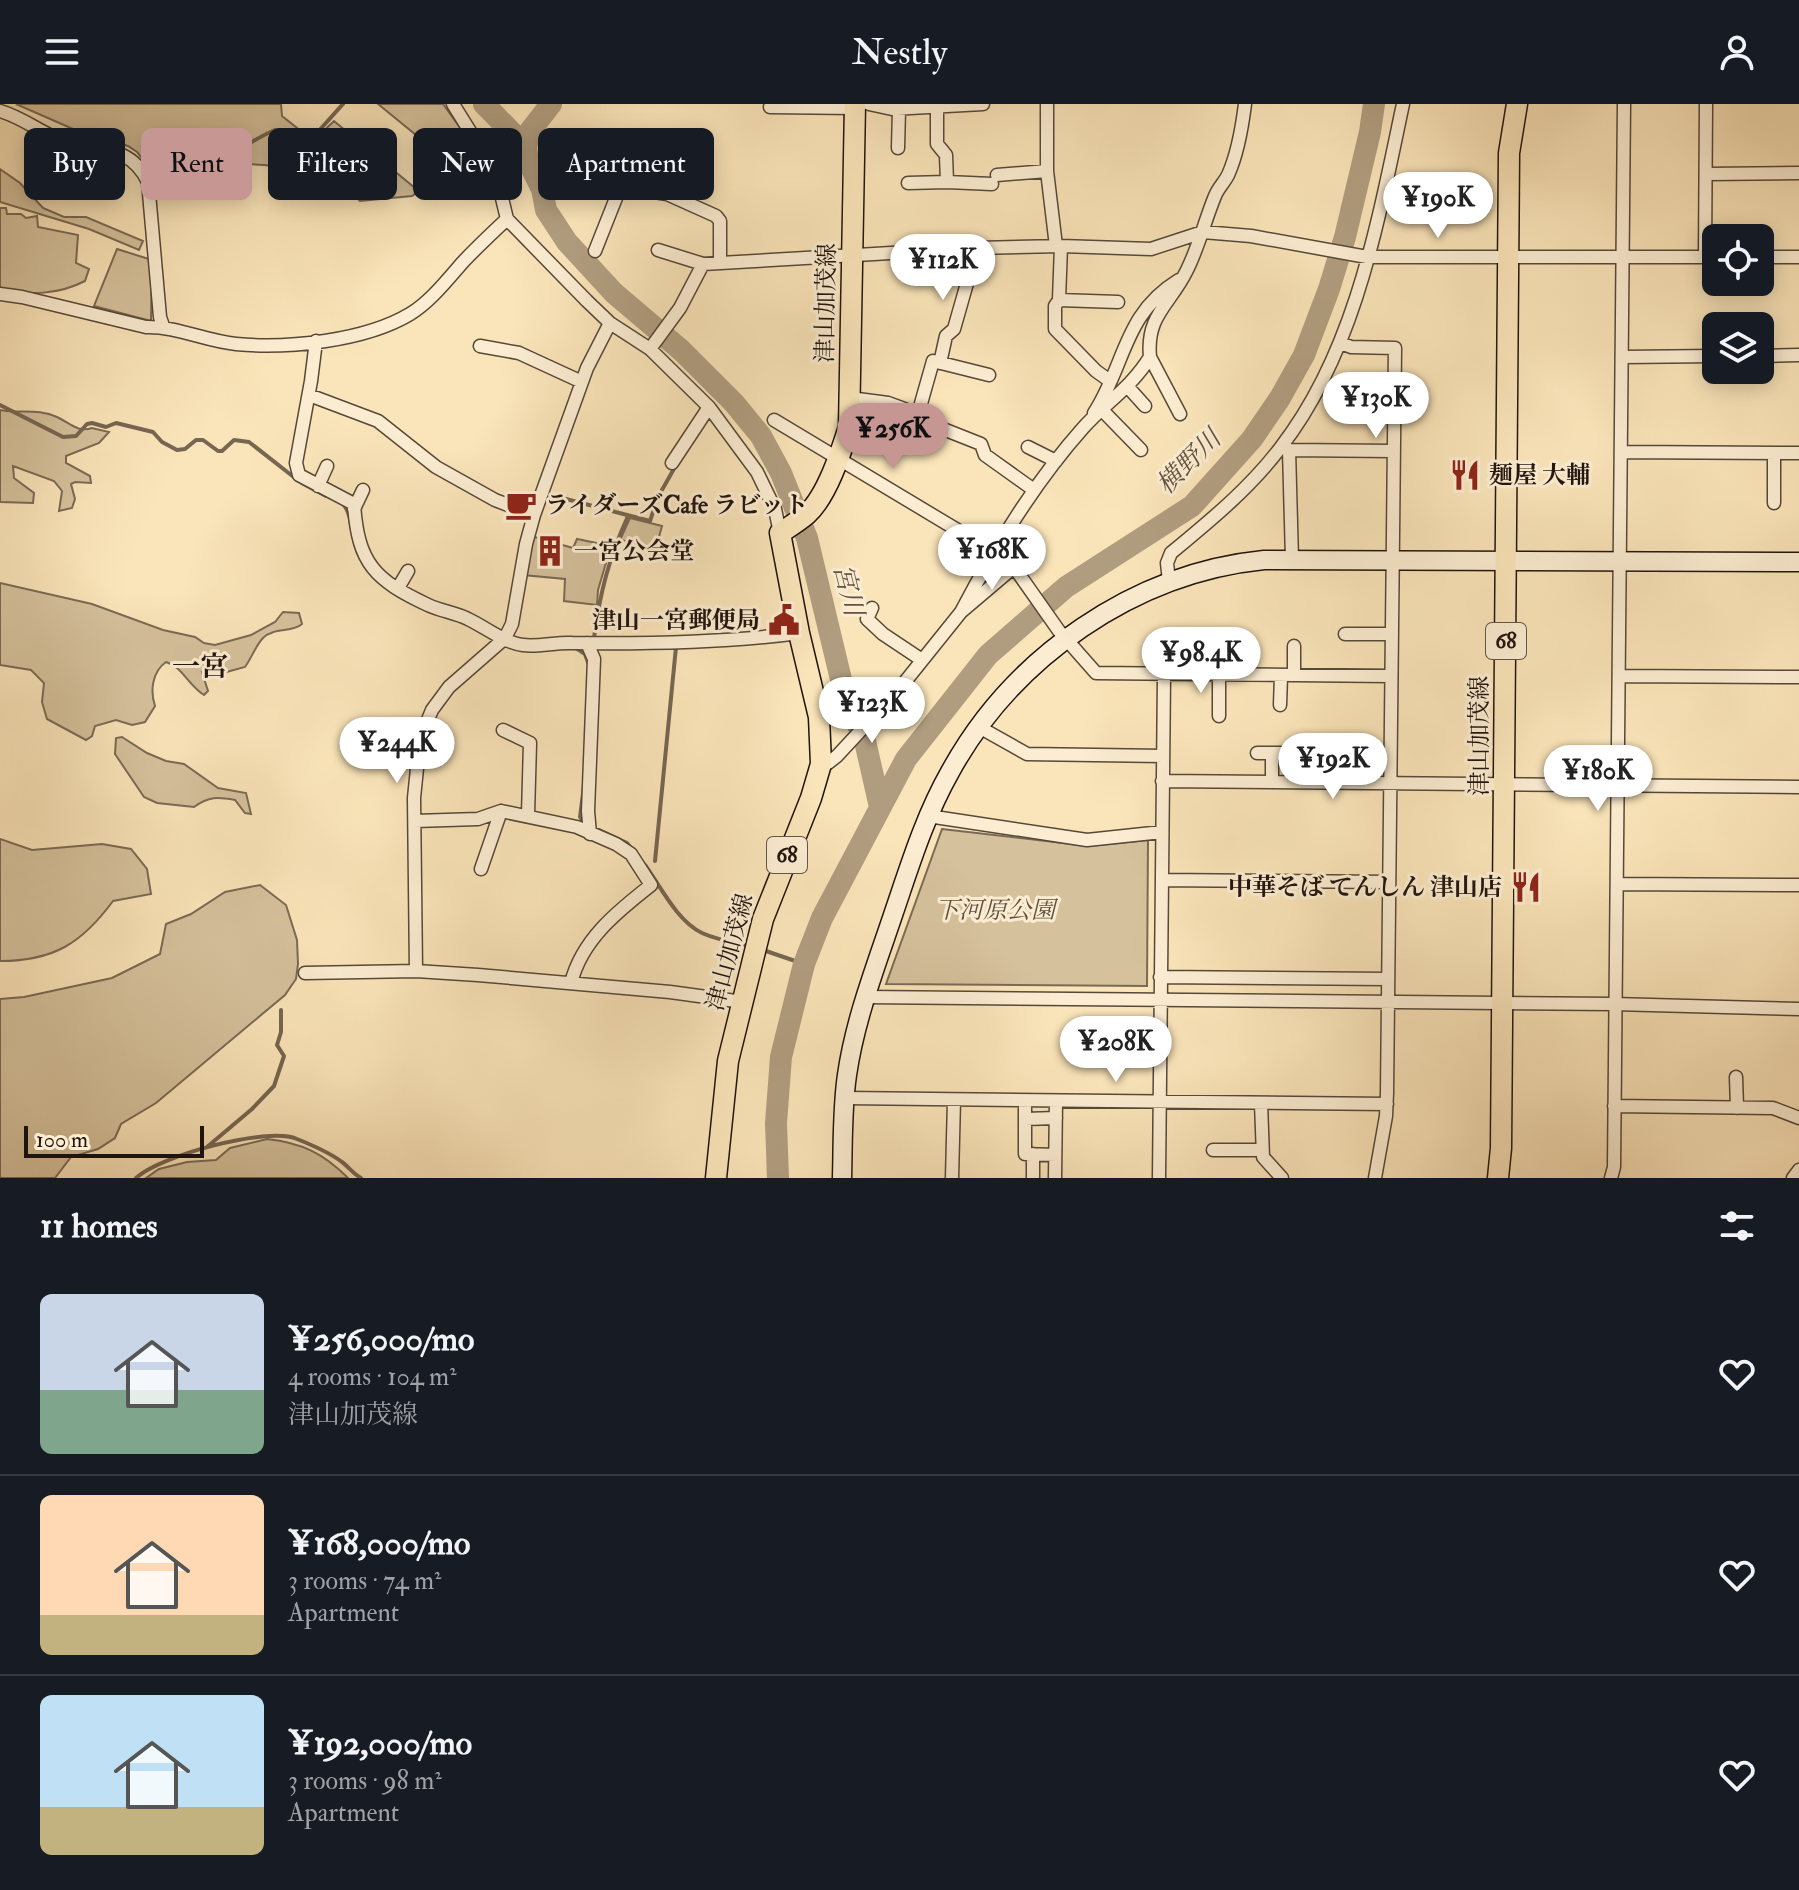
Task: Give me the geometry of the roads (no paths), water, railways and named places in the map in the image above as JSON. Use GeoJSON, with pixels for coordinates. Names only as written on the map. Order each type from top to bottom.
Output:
{"type":"FeatureCollection","features":[{"type":"Feature","properties":{"kind":"main road","name":"津山加茂線"},"geometry":{"type":"LineString","coordinates":[[1498,1178],[1503,1004],[1509,153],[1517,104]]}},
{"type":"Feature","properties":{"kind":"main road","name":"津山加茂線"},"geometry":{"type":"LineString","coordinates":[[716,1178],[728,1061],[763,919],[829,760],[799,633],[785,529],[809,512],[838,459],[849,427],[860,105]]}},
{"type":"Feature","properties":{"kind":"street"},"geometry":{"type":"LineString","coordinates":[[453,104],[496,173],[507,219],[610,323],[650,349],[709,407],[757,472],[785,529]]}},
{"type":"Feature","properties":{"kind":"street"},"geometry":{"type":"LineString","coordinates":[[770,107],[860,105],[899,109],[983,104]]}},
{"type":"Feature","properties":{"kind":"street"},"geometry":{"type":"LineString","coordinates":[[1047,104],[1047,171],[1058,246],[1059,300],[1055,306],[1055,329],[1110,381]]}},
{"type":"Feature","properties":{"kind":"street"},"geometry":{"type":"LineString","coordinates":[[1180,414],[1150,357],[1148,342],[1152,323],[1183,278],[1216,192],[1227,177],[1238,146],[1245,104]]}},
{"type":"Feature","properties":{"kind":"street"},"geometry":{"type":"LineString","coordinates":[[1169,581],[1167,563],[1171,553],[1235,499],[1286,448],[1341,343],[1362,257],[1384,196],[1403,104]]}},
{"type":"Feature","properties":{"kind":"street"},"geometry":{"type":"LineString","coordinates":[[1611,1178],[1614,1167],[1624,104]]}},
{"type":"Feature","properties":{"kind":"street"},"geometry":{"type":"LineString","coordinates":[[1706,104],[1708,224]]}},
{"type":"Feature","properties":{"kind":"street"},"geometry":{"type":"LineString","coordinates":[[937,106],[937,144],[946,155],[947,182]]}},
{"type":"Feature","properties":{"kind":"street"},"geometry":{"type":"LineString","coordinates":[[898,148],[899,109]]}},
{"type":"Feature","properties":{"kind":"street"},"geometry":{"type":"LineString","coordinates":[[0,111],[24,119],[61,140],[122,153],[143,172],[148,182],[163,326]]}},
{"type":"Feature","properties":{"kind":"street"},"geometry":{"type":"LineString","coordinates":[[908,183],[995,179],[1047,171]]}},
{"type":"Feature","properties":{"kind":"street"},"geometry":{"type":"LineString","coordinates":[[1706,174],[1799,173]]}},
{"type":"Feature","properties":{"kind":"street"},"geometry":{"type":"LineString","coordinates":[[595,251],[623,187],[667,194],[716,216],[720,221],[720,262]]}},
{"type":"Feature","properties":{"kind":"street"},"geometry":{"type":"LineString","coordinates":[[0,294],[146,327],[163,326],[200,339],[233,344],[316,341],[371,331],[411,313],[439,289],[507,219]]}},
{"type":"Feature","properties":{"kind":"street"},"geometry":{"type":"LineString","coordinates":[[658,250],[703,264],[977,248],[1058,246],[1151,249],[1203,232],[1251,236],[1362,257],[1702,257]]}},
{"type":"Feature","properties":{"kind":"street"},"geometry":{"type":"LineString","coordinates":[[940,363],[946,336],[954,329],[977,248]]}},
{"type":"Feature","properties":{"kind":"street"},"geometry":{"type":"LineString","coordinates":[[1774,257],[1799,257]]}},
{"type":"Feature","properties":{"kind":"street"},"geometry":{"type":"LineString","coordinates":[[650,349],[671,322],[703,264]]}},
{"type":"Feature","properties":{"kind":"street"},"geometry":{"type":"LineString","coordinates":[[829,760],[879,711],[961,612],[994,552],[1034,490],[1102,401],[1130,335],[1148,306],[1159,294],[1183,278]]}},
{"type":"Feature","properties":{"kind":"street"},"geometry":{"type":"LineString","coordinates":[[1059,300],[1118,302]]}},
{"type":"Feature","properties":{"kind":"street"},"geometry":{"type":"LineString","coordinates":[[416,971],[416,766],[425,723],[449,687],[502,640],[516,610],[526,544],[534,515],[582,382],[610,323]]}},
{"type":"Feature","properties":{"kind":"street"},"geometry":{"type":"LineString","coordinates":[[1130,335],[1148,342]]}},
{"type":"Feature","properties":{"kind":"street"},"geometry":{"type":"LineString","coordinates":[[316,341],[296,463],[299,475],[354,504],[358,541],[365,559],[379,575],[398,588],[429,605],[465,617],[502,640],[527,646],[757,639],[799,633]]}},
{"type":"Feature","properties":{"kind":"street"},"geometry":{"type":"LineString","coordinates":[[1341,343],[1351,347],[1395,348],[1387,1104],[1375,1178]]}},
{"type":"Feature","properties":{"kind":"street"},"geometry":{"type":"LineString","coordinates":[[480,346],[519,353],[582,382]]}},
{"type":"Feature","properties":{"kind":"street"},"geometry":{"type":"LineString","coordinates":[[1774,356],[1799,355]]}},
{"type":"Feature","properties":{"kind":"street"},"geometry":{"type":"LineString","coordinates":[[1623,357],[1702,356]]}},
{"type":"Feature","properties":{"kind":"street"},"geometry":{"type":"LineString","coordinates":[[1085,426],[1127,386],[1150,357]]}},
{"type":"Feature","properties":{"kind":"street"},"geometry":{"type":"LineString","coordinates":[[918,414],[933,361],[989,375]]}},
{"type":"Feature","properties":{"kind":"street"},"geometry":{"type":"LineString","coordinates":[[1127,386],[1145,406]]}},
{"type":"Feature","properties":{"kind":"street"},"geometry":{"type":"LineString","coordinates":[[309,395],[378,421],[436,467],[495,500],[534,515]]}},
{"type":"Feature","properties":{"kind":"street"},"geometry":{"type":"LineString","coordinates":[[850,398],[874,400],[918,414],[933,425],[981,444],[985,455],[1034,490]]}},
{"type":"Feature","properties":{"kind":"street"},"geometry":{"type":"LineString","coordinates":[[672,463],[709,407]]}},
{"type":"Feature","properties":{"kind":"street"},"geometry":{"type":"LineString","coordinates":[[1103,411],[1141,450]]}},
{"type":"Feature","properties":{"kind":"street"},"geometry":{"type":"LineString","coordinates":[[774,420],[994,552],[1016,570],[1063,635],[1096,673],[1391,676]]}},
{"type":"Feature","properties":{"kind":"street"},"geometry":{"type":"LineString","coordinates":[[1028,447],[1056,461]]}},
{"type":"Feature","properties":{"kind":"street"},"geometry":{"type":"LineString","coordinates":[[1286,448],[1394,451]]}},
{"type":"Feature","properties":{"kind":"street"},"geometry":{"type":"LineString","coordinates":[[1286,448],[1292,559]]}},
{"type":"Feature","properties":{"kind":"street"},"geometry":{"type":"LineString","coordinates":[[1622,452],[1799,453]]}},
{"type":"Feature","properties":{"kind":"street"},"geometry":{"type":"LineString","coordinates":[[1774,453],[1774,503]]}},
{"type":"Feature","properties":{"kind":"street"},"geometry":{"type":"LineString","coordinates":[[318,486],[327,466]]}},
{"type":"Feature","properties":{"kind":"street"},"geometry":{"type":"LineString","coordinates":[[354,509],[363,490]]}},
{"type":"Feature","properties":{"kind":"street"},"geometry":{"type":"LineString","coordinates":[[842,1178],[845,1098],[855,1033],[928,816],[950,770],[979,727],[1009,690],[1063,635],[1169,581],[1237,563],[1292,559],[1799,562]]}},
{"type":"Feature","properties":{"kind":"street"},"geometry":{"type":"LineString","coordinates":[[961,612],[1016,570]]}},
{"type":"Feature","properties":{"kind":"street"},"geometry":{"type":"LineString","coordinates":[[398,588],[408,571]]}},
{"type":"Feature","properties":{"kind":"street"},"geometry":{"type":"LineString","coordinates":[[872,608],[867,619],[874,627],[922,660]]}},
{"type":"Feature","properties":{"kind":"street"},"geometry":{"type":"LineString","coordinates":[[1345,634],[1392,634]]}},
{"type":"Feature","properties":{"kind":"street"},"geometry":{"type":"LineString","coordinates":[[587,643],[594,659],[589,829]]}},
{"type":"Feature","properties":{"kind":"street"},"geometry":{"type":"LineString","coordinates":[[1280,705],[1294,646]]}},
{"type":"Feature","properties":{"kind":"street"},"geometry":{"type":"LineString","coordinates":[[1159,1178],[1164,675]]}},
{"type":"Feature","properties":{"kind":"street"},"geometry":{"type":"LineString","coordinates":[[1219,675],[1219,716]]}},
{"type":"Feature","properties":{"kind":"street"},"geometry":{"type":"LineString","coordinates":[[1619,676],[1799,677]]}},
{"type":"Feature","properties":{"kind":"street"},"geometry":{"type":"LineString","coordinates":[[979,727],[1027,754],[1163,756]]}},
{"type":"Feature","properties":{"kind":"street"},"geometry":{"type":"LineString","coordinates":[[503,730],[530,743],[528,815]]}},
{"type":"Feature","properties":{"kind":"street"},"geometry":{"type":"LineString","coordinates":[[1257,753],[1279,753],[1272,782]]}},
{"type":"Feature","properties":{"kind":"street"},"geometry":{"type":"LineString","coordinates":[[1162,781],[1799,787]]}},
{"type":"Feature","properties":{"kind":"street"},"geometry":{"type":"LineString","coordinates":[[415,821],[478,819],[501,811],[528,815],[589,829],[631,854],[651,885],[616,913],[594,937],[574,969],[571,983]]}},
{"type":"Feature","properties":{"kind":"street"},"geometry":{"type":"LineString","coordinates":[[481,869],[501,811]]}},
{"type":"Feature","properties":{"kind":"street"},"geometry":{"type":"LineString","coordinates":[[928,816],[1087,840],[1162,832]]}},
{"type":"Feature","properties":{"kind":"street"},"geometry":{"type":"LineString","coordinates":[[1162,880],[1389,882]]}},
{"type":"Feature","properties":{"kind":"street"},"geometry":{"type":"LineString","coordinates":[[1617,884],[1799,885]]}},
{"type":"Feature","properties":{"kind":"street"},"geometry":{"type":"LineString","coordinates":[[305,973],[416,971],[670,992],[743,1002]]}},
{"type":"Feature","properties":{"kind":"street"},"geometry":{"type":"LineString","coordinates":[[1160,977],[1388,979]]}},
{"type":"Feature","properties":{"kind":"street"},"geometry":{"type":"LineString","coordinates":[[866,997],[1799,1007]]}},
{"type":"Feature","properties":{"kind":"street"},"geometry":{"type":"LineString","coordinates":[[1736,1077],[1737,1108]]}},
{"type":"Feature","properties":{"kind":"street"},"geometry":{"type":"LineString","coordinates":[[845,1098],[1387,1104]]}},
{"type":"Feature","properties":{"kind":"street"},"geometry":{"type":"LineString","coordinates":[[952,1178],[954,1100]]}},
{"type":"Feature","properties":{"kind":"street"},"geometry":{"type":"LineString","coordinates":[[1025,1101],[1025,1154],[1055,1155]]}},
{"type":"Feature","properties":{"kind":"street"},"geometry":{"type":"LineString","coordinates":[[1055,1178],[1056,1101]]}},
{"type":"Feature","properties":{"kind":"street"},"geometry":{"type":"LineString","coordinates":[[1261,1103],[1261,1150],[1263,1157],[1282,1178]]}},
{"type":"Feature","properties":{"kind":"street"},"geometry":{"type":"LineString","coordinates":[[1614,1106],[1773,1108],[1799,1118]]}},
{"type":"Feature","properties":{"kind":"street"},"geometry":{"type":"LineString","coordinates":[[1025,1119],[1056,1118]]}},
{"type":"Feature","properties":{"kind":"street"},"geometry":{"type":"LineString","coordinates":[[1213,1150],[1261,1150]]}},
{"type":"Feature","properties":{"kind":"street"},"geometry":{"type":"LineString","coordinates":[[1033,1154],[1033,1178]]}},
{"type":"Feature","properties":{"kind":"street"},"geometry":{"type":"LineString","coordinates":[[1793,1178],[1799,1170]]}},
{"type":"Feature","properties":{"kind":"waterway"},"geometry":{"type":"LineString","coordinates":[[252,142],[275,130],[287,131],[302,144],[307,144],[343,104]]}},
{"type":"Feature","properties":{"kind":"waterway","name":"宮川"},"geometry":{"type":"LineString","coordinates":[[484,104],[526,147],[528,161],[542,189],[546,210],[567,242],[614,293],[681,350],[734,403],[761,436],[781,473],[807,538],[845,696],[865,741],[880,807]]}},
{"type":"Feature","properties":{"kind":"waterway"},"geometry":{"type":"LineString","coordinates":[[526,147],[530,131],[551,104]]}},
{"type":"Feature","properties":{"kind":"waterway","name":"横野川"},"geometry":{"type":"LineString","coordinates":[[778,1178],[776,1123],[781,1057],[804,964],[822,918],[906,759],[988,655],[1066,587],[1192,506],[1252,439],[1304,355],[1329,289],[1345,237],[1374,104]]}},
{"type":"Feature","properties":{"kind":"waterway"},"geometry":{"type":"LineString","coordinates":[[0,405],[63,437],[76,436],[87,424],[106,427],[116,423],[153,432],[162,442],[177,450],[185,449],[196,440],[203,440],[218,451],[234,440],[249,442],[295,478]]}},
{"type":"Feature","properties":{"kind":"waterway"},"geometry":{"type":"LineString","coordinates":[[548,491],[547,494],[650,521],[658,497],[675,467]]}},
{"type":"Feature","properties":{"kind":"waterway"},"geometry":{"type":"LineString","coordinates":[[302,483],[326,496]]}},
{"type":"Feature","properties":{"kind":"waterway"},"geometry":{"type":"LineString","coordinates":[[342,503],[360,557]]}},
{"type":"Feature","properties":{"kind":"waterway"},"geometry":{"type":"LineString","coordinates":[[594,638],[606,576],[628,516]]}},
{"type":"Feature","properties":{"kind":"waterway"},"geometry":{"type":"LineString","coordinates":[[655,861],[676,647]]}},
{"type":"Feature","properties":{"kind":"waterway"},"geometry":{"type":"LineString","coordinates":[[576,648],[585,654],[589,665]]}},
{"type":"Feature","properties":{"kind":"waterway"},"geometry":{"type":"LineString","coordinates":[[584,786],[580,817],[586,826]]}},
{"type":"Feature","properties":{"kind":"waterway"},"geometry":{"type":"LineString","coordinates":[[599,830],[627,843],[632,849]]}},
{"type":"Feature","properties":{"kind":"waterway"},"geometry":{"type":"LineString","coordinates":[[645,865],[670,903],[693,928],[712,937],[745,945]]}},
{"type":"Feature","properties":{"kind":"waterway"},"geometry":{"type":"LineString","coordinates":[[766,951],[804,964]]}},
{"type":"Feature","properties":{"kind":"waterway"},"geometry":{"type":"LineString","coordinates":[[207,1147],[274,1086],[284,1056],[277,1045],[281,1032],[281,1010]]}},
{"type":"Feature","properties":{"kind":"waterway"},"geometry":{"type":"LineString","coordinates":[[136,1178],[148,1169],[214,1145],[282,1136],[326,1152],[361,1178]]}},
{"type":"Feature","properties":{"kind":"place","name":"麺屋 大輔"},"geometry":{"type":"Point","coordinates":[1465,475]}},
{"type":"Feature","properties":{"kind":"place","name":"ライダーズCafe ラビット"},"geometry":{"type":"Point","coordinates":[521,505]}},
{"type":"Feature","properties":{"kind":"place","name":"一宮公会堂"},"geometry":{"type":"Point","coordinates":[550,551]}},
{"type":"Feature","properties":{"kind":"place","name":"津山一宮郵便局"},"geometry":{"type":"Point","coordinates":[784,620]}},
{"type":"Feature","properties":{"kind":"place","name":"中華そば てんしん 津山店"},"geometry":{"type":"Point","coordinates":[1526,887]}},
{"type":"Feature","properties":{"kind":"district","name":"一宮"},"geometry":{"type":"Point","coordinates":[200,667]}},
{"type":"Feature","properties":{"kind":"park label","name":"下河原公園"},"geometry":{"type":"Point","coordinates":[995,910]}}]}
